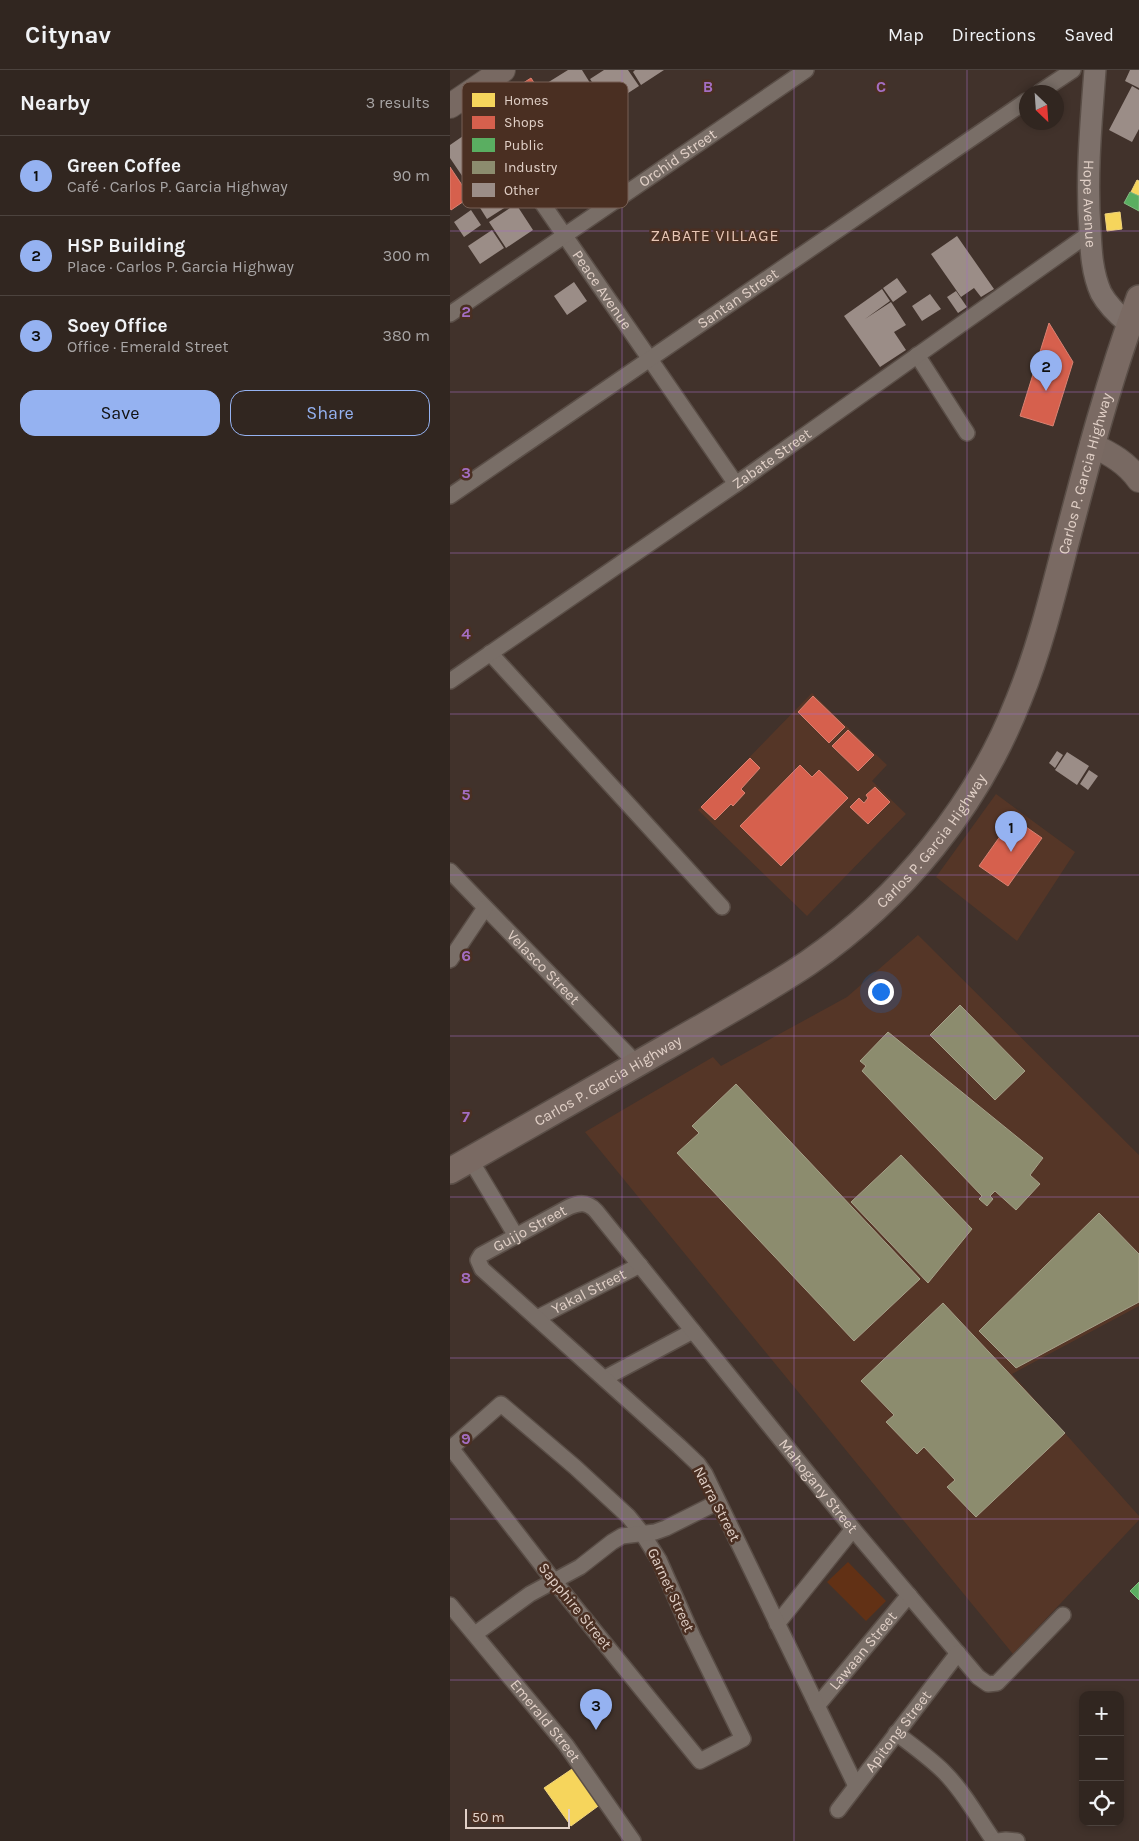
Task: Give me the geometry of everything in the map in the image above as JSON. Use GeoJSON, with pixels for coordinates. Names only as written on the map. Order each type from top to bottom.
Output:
{"type":"FeatureCollection","features":[{"type":"Feature","properties":{"kind":"highway","name":"Carlos P. Garcia Highway"},"geometry":{"type":"LineString","coordinates":[[460,1165],[740,1005],[808,963],[840,939],[877,907],[907,877],[937,842],[986,769],[1003,737],[1019,700],[1039,643],[1092,445],[1129,324],[1139,298]]}},
{"type":"Feature","properties":{"kind":"main road"},"geometry":{"type":"LineString","coordinates":[[485,82],[503,70]]}},
{"type":"Feature","properties":{"kind":"main road","name":"Hope Avenue"},"geometry":{"type":"LineString","coordinates":[[1094,70],[1089,165],[1090,233],[1093,266],[1101,293],[1113,309],[1129,324]]}},
{"type":"Feature","properties":{"kind":"main road"},"geometry":{"type":"LineString","coordinates":[[1092,445],[1118,458],[1128,466],[1139,480]]}},
{"type":"Feature","properties":{"kind":"street","name":"Orchid Street"},"geometry":{"type":"LineString","coordinates":[[628,191],[806,70]]}},
{"type":"Feature","properties":{"kind":"street"},"geometry":{"type":"LineString","coordinates":[[1050,85],[1073,70]]}},
{"type":"Feature","properties":{"kind":"street","name":"Santan Street"},"geometry":{"type":"LineString","coordinates":[[450,496],[1019,107]]}},
{"type":"Feature","properties":{"kind":"street","name":"Peace Avenue"},"geometry":{"type":"LineString","coordinates":[[543,208],[564,235],[736,484]]}},
{"type":"Feature","properties":{"kind":"street","name":"Orchid Street"},"geometry":{"type":"LineString","coordinates":[[450,314],[604,208]]}},
{"type":"Feature","properties":{"kind":"street","name":"Zabate Street"},"geometry":{"type":"LineString","coordinates":[[450,680],[736,484],[1090,233]]}},
{"type":"Feature","properties":{"kind":"street"},"geometry":{"type":"LineString","coordinates":[[918,355],[966,433]]}},
{"type":"Feature","properties":{"kind":"street"},"geometry":{"type":"LineString","coordinates":[[490,653],[722,907]]}},
{"type":"Feature","properties":{"kind":"street","name":"Velasco Street"},"geometry":{"type":"LineString","coordinates":[[450,871],[637,1064]]}},
{"type":"Feature","properties":{"kind":"street"},"geometry":{"type":"LineString","coordinates":[[450,960],[485,908]]}},
{"type":"Feature","properties":{"kind":"street"},"geometry":{"type":"LineString","coordinates":[[460,1165],[516,1236]]}},
{"type":"Feature","properties":{"kind":"street","name":"Guijo Street"},"geometry":{"type":"LineString","coordinates":[[478,1260],[484,1254],[574,1205],[585,1204]]}},
{"type":"Feature","properties":{"kind":"street","name":"Mahogany Street"},"geometry":{"type":"LineString","coordinates":[[585,1204],[596,1211],[853,1529],[984,1682],[997,1683],[1063,1615]]}},
{"type":"Feature","properties":{"kind":"street","name":"Narra Street"},"geometry":{"type":"LineString","coordinates":[[478,1260],[482,1268],[693,1459],[705,1474],[856,1786]]}},
{"type":"Feature","properties":{"kind":"street","name":"Yakal Street"},"geometry":{"type":"LineString","coordinates":[[537,1318],[640,1265]]}},
{"type":"Feature","properties":{"kind":"street"},"geometry":{"type":"LineString","coordinates":[[605,1378],[693,1330]]}},
{"type":"Feature","properties":{"kind":"street","name":"Garnet Street"},"geometry":{"type":"LineString","coordinates":[[451,1448],[501,1404],[628,1516],[659,1560],[693,1637],[744,1739],[700,1762]]}},
{"type":"Feature","properties":{"kind":"street","name":"Sapphire Street"},"geometry":{"type":"LineString","coordinates":[[451,1448],[554,1581],[700,1762]]}},
{"type":"Feature","properties":{"kind":"street"},"geometry":{"type":"LineString","coordinates":[[475,1634],[530,1594],[580,1567],[617,1539],[631,1534],[655,1532],[666,1528],[718,1502]]}},
{"type":"Feature","properties":{"kind":"street"},"geometry":{"type":"LineString","coordinates":[[777,1624],[853,1529]]}},
{"type":"Feature","properties":{"kind":"street","name":"Lawaan Street"},"geometry":{"type":"LineString","coordinates":[[818,1706],[909,1595]]}},
{"type":"Feature","properties":{"kind":"street","name":"Emerald Street"},"geometry":{"type":"LineString","coordinates":[[450,1605],[566,1744],[626,1838]]}},
{"type":"Feature","properties":{"kind":"street","name":"Apitong Street"},"geometry":{"type":"LineString","coordinates":[[838,1810],[958,1653]]}},
{"type":"Feature","properties":{"kind":"street"},"geometry":{"type":"LineString","coordinates":[[896,1733],[945,1774],[959,1790],[994,1841]]}},
{"type":"Feature","properties":{"kind":"street"},"geometry":{"type":"LineString","coordinates":[[998,1841],[1017,1841]]}},
{"type":"Feature","properties":{"kind":"shaded area"},"geometry":{"type":"Polygon","coordinates":[[[812,693],[887,765],[872,781],[906,814],[807,916],[698,810],[812,693]]]}},
{"type":"Feature","properties":{"kind":"shaded area"},"geometry":{"type":"Polygon","coordinates":[[[996,794],[1075,852],[1017,941],[936,877],[996,794]]]}},
{"type":"Feature","properties":{"kind":"shaded area"},"geometry":{"type":"Polygon","coordinates":[[[918,935],[1139,1155],[1139,1306],[1012,1374],[1139,1516],[1139,1520],[1013,1654],[585,1132],[713,1057],[721,1066],[847,997],[918,935]]]}},
{"type":"Feature","properties":{"kind":"shaded area"},"geometry":{"type":"Polygon","coordinates":[[[848,1562],[886,1601],[866,1621],[827,1582],[848,1562]]]}},
{"type":"Feature","properties":{"kind":"building: Homes"},"geometry":{"type":"Polygon","coordinates":[[[1137,180],[1139,181],[1139,196],[1131,192],[1137,180]]]}},
{"type":"Feature","properties":{"kind":"building: Homes"},"geometry":{"type":"Polygon","coordinates":[[[1120,212],[1122,229],[1107,231],[1105,214],[1120,212]]]}},
{"type":"Feature","properties":{"kind":"building: Homes"},"geometry":{"type":"Polygon","coordinates":[[[575,1767],[601,1804],[571,1826],[544,1788],[575,1767]]]}},
{"type":"Feature","properties":{"kind":"building: Shops"},"geometry":{"type":"Polygon","coordinates":[[[531,78],[534,82],[525,82],[531,78]]]}},
{"type":"Feature","properties":{"kind":"building: Shops"},"geometry":{"type":"Polygon","coordinates":[[[450,167],[462,185],[462,202],[451,210],[450,167]]]}},
{"type":"Feature","properties":{"kind":"building: Shops"},"geometry":{"type":"Polygon","coordinates":[[[1049,323],[1073,362],[1053,426],[1020,416],[1049,323]]]}},
{"type":"Feature","properties":{"kind":"building: Shops"},"geometry":{"type":"Polygon","coordinates":[[[813,696],[845,727],[829,743],[798,712],[813,696]]]}},
{"type":"Feature","properties":{"kind":"building: Shops"},"geometry":{"type":"Polygon","coordinates":[[[848,730],[874,755],[858,771],[832,746],[848,730]]]}},
{"type":"Feature","properties":{"kind":"building: Shops"},"geometry":{"type":"Polygon","coordinates":[[[750,758],[760,768],[741,789],[745,793],[733,806],[731,804],[715,820],[701,807],[750,758]]]}},
{"type":"Feature","properties":{"kind":"building: Shops"},"geometry":{"type":"Polygon","coordinates":[[[800,765],[812,777],[819,770],[848,798],[781,866],[740,826],[800,765]]]}},
{"type":"Feature","properties":{"kind":"building: Shops"},"geometry":{"type":"Polygon","coordinates":[[[875,787],[890,802],[868,824],[850,807],[859,798],[864,803],[868,798],[866,795],[875,787]]]}},
{"type":"Feature","properties":{"kind":"building: Shops"},"geometry":{"type":"Polygon","coordinates":[[[1013,818],[1042,838],[1008,886],[979,866],[1013,818]]]}},
{"type":"Feature","properties":{"kind":"building: Public"},"geometry":{"type":"Polygon","coordinates":[[[1130,192],[1139,196],[1139,211],[1124,203],[1130,192]]]}},
{"type":"Feature","properties":{"kind":"building: Public"},"geometry":{"type":"Polygon","coordinates":[[[1139,1582],[1139,1600],[1130,1591],[1139,1582]]]}},
{"type":"Feature","properties":{"kind":"building: Industry"},"geometry":{"type":"Polygon","coordinates":[[[960,1005],[1025,1071],[995,1100],[930,1035],[960,1005]]]}},
{"type":"Feature","properties":{"kind":"building: Industry"},"geometry":{"type":"Polygon","coordinates":[[[888,1032],[1043,1158],[1030,1175],[1040,1184],[1016,1210],[995,1191],[990,1196],[993,1199],[987,1206],[979,1199],[982,1196],[862,1071],[866,1066],[860,1061],[888,1032]]]}},
{"type":"Feature","properties":{"kind":"building: Industry"},"geometry":{"type":"Polygon","coordinates":[[[736,1084],[920,1279],[854,1341],[677,1153],[699,1133],[692,1126],[736,1084]]]}},
{"type":"Feature","properties":{"kind":"building: Industry"},"geometry":{"type":"Polygon","coordinates":[[[901,1155],[972,1229],[928,1283],[851,1202],[901,1155]]]}},
{"type":"Feature","properties":{"kind":"building: Industry"},"geometry":{"type":"Polygon","coordinates":[[[1099,1213],[1139,1254],[1139,1302],[1016,1368],[979,1331],[1099,1213]]]}},
{"type":"Feature","properties":{"kind":"building: Industry"},"geometry":{"type":"Polygon","coordinates":[[[943,1303],[1065,1433],[976,1517],[947,1487],[955,1480],[924,1447],[917,1454],[886,1422],[894,1415],[861,1381],[943,1303]]]}},
{"type":"Feature","properties":{"kind":"building: Other"},"geometry":{"type":"Polygon","coordinates":[[[568,70],[582,70],[589,82],[549,82],[568,70]]]}},
{"type":"Feature","properties":{"kind":"building: Other"},"geometry":{"type":"Polygon","coordinates":[[[604,70],[628,70],[639,86],[628,93],[628,82],[592,82],[590,79],[604,70]]]}},
{"type":"Feature","properties":{"kind":"building: Other"},"geometry":{"type":"Polygon","coordinates":[[[635,70],[664,70],[641,85],[633,72],[635,70]]]}},
{"type":"Feature","properties":{"kind":"building: Other"},"geometry":{"type":"Polygon","coordinates":[[[1130,70],[1139,70],[1139,88],[1125,81],[1130,70]]]}},
{"type":"Feature","properties":{"kind":"building: Other"},"geometry":{"type":"Polygon","coordinates":[[[1132,86],[1139,90],[1139,129],[1132,142],[1109,130],[1132,86]]]}},
{"type":"Feature","properties":{"kind":"building: Other"},"geometry":{"type":"Polygon","coordinates":[[[462,137],[462,176],[450,158],[450,145],[462,137]]]}},
{"type":"Feature","properties":{"kind":"building: Other"},"geometry":{"type":"Polygon","coordinates":[[[480,208],[504,208],[487,219],[480,208]]]}},
{"type":"Feature","properties":{"kind":"building: Other"},"geometry":{"type":"Polygon","coordinates":[[[510,208],[519,208],[533,230],[506,248],[489,222],[510,208]]]}},
{"type":"Feature","properties":{"kind":"building: Other"},"geometry":{"type":"Polygon","coordinates":[[[471,210],[481,225],[464,237],[454,222],[471,210]]]}},
{"type":"Feature","properties":{"kind":"building: Other"},"geometry":{"type":"Polygon","coordinates":[[[492,230],[504,248],[480,264],[468,246],[492,230]]]}},
{"type":"Feature","properties":{"kind":"building: Other"},"geometry":{"type":"Polygon","coordinates":[[[957,236],[994,289],[981,297],[974,288],[961,297],[931,254],[957,236]]]}},
{"type":"Feature","properties":{"kind":"building: Other"},"geometry":{"type":"Polygon","coordinates":[[[897,278],[907,292],[893,302],[883,288],[897,278]]]}},
{"type":"Feature","properties":{"kind":"building: Other"},"geometry":{"type":"Polygon","coordinates":[[[574,282],[587,301],[567,315],[554,296],[574,282]]]}},
{"type":"Feature","properties":{"kind":"building: Other"},"geometry":{"type":"Polygon","coordinates":[[[882,289],[890,301],[865,319],[891,302],[906,325],[894,332],[906,350],[880,367],[844,316],[882,289]]]}},
{"type":"Feature","properties":{"kind":"building: Other"},"geometry":{"type":"Polygon","coordinates":[[[956,291],[967,307],[958,313],[947,297],[956,291]]]}},
{"type":"Feature","properties":{"kind":"building: Other"},"geometry":{"type":"Polygon","coordinates":[[[930,294],[941,309],[922,321],[912,306],[930,294]]]}},
{"type":"Feature","properties":{"kind":"building: Other"},"geometry":{"type":"Polygon","coordinates":[[[1057,751],[1063,755],[1055,768],[1049,763],[1057,751]]]}},
{"type":"Feature","properties":{"kind":"building: Other"},"geometry":{"type":"Polygon","coordinates":[[[1067,752],[1089,766],[1077,785],[1055,770],[1067,752]]]}},
{"type":"Feature","properties":{"kind":"building: Other"},"geometry":{"type":"Polygon","coordinates":[[[1089,770],[1098,776],[1088,790],[1080,784],[1089,770]]]}},
{"type":"Feature","properties":{"kind":"place","name":"HSP Building"},"geometry":{"type":"Point","coordinates":[1046,391]}},
{"type":"Feature","properties":{"kind":"place","name":"Green Coffee"},"geometry":{"type":"Point","coordinates":[1011,852]}},
{"type":"Feature","properties":{"kind":"place","name":"Soey Office"},"geometry":{"type":"Point","coordinates":[596,1730]}},
{"type":"Feature","properties":{"kind":"district","name":"ZABATE VILLAGE"},"geometry":{"type":"Point","coordinates":[715,235]}}]}
